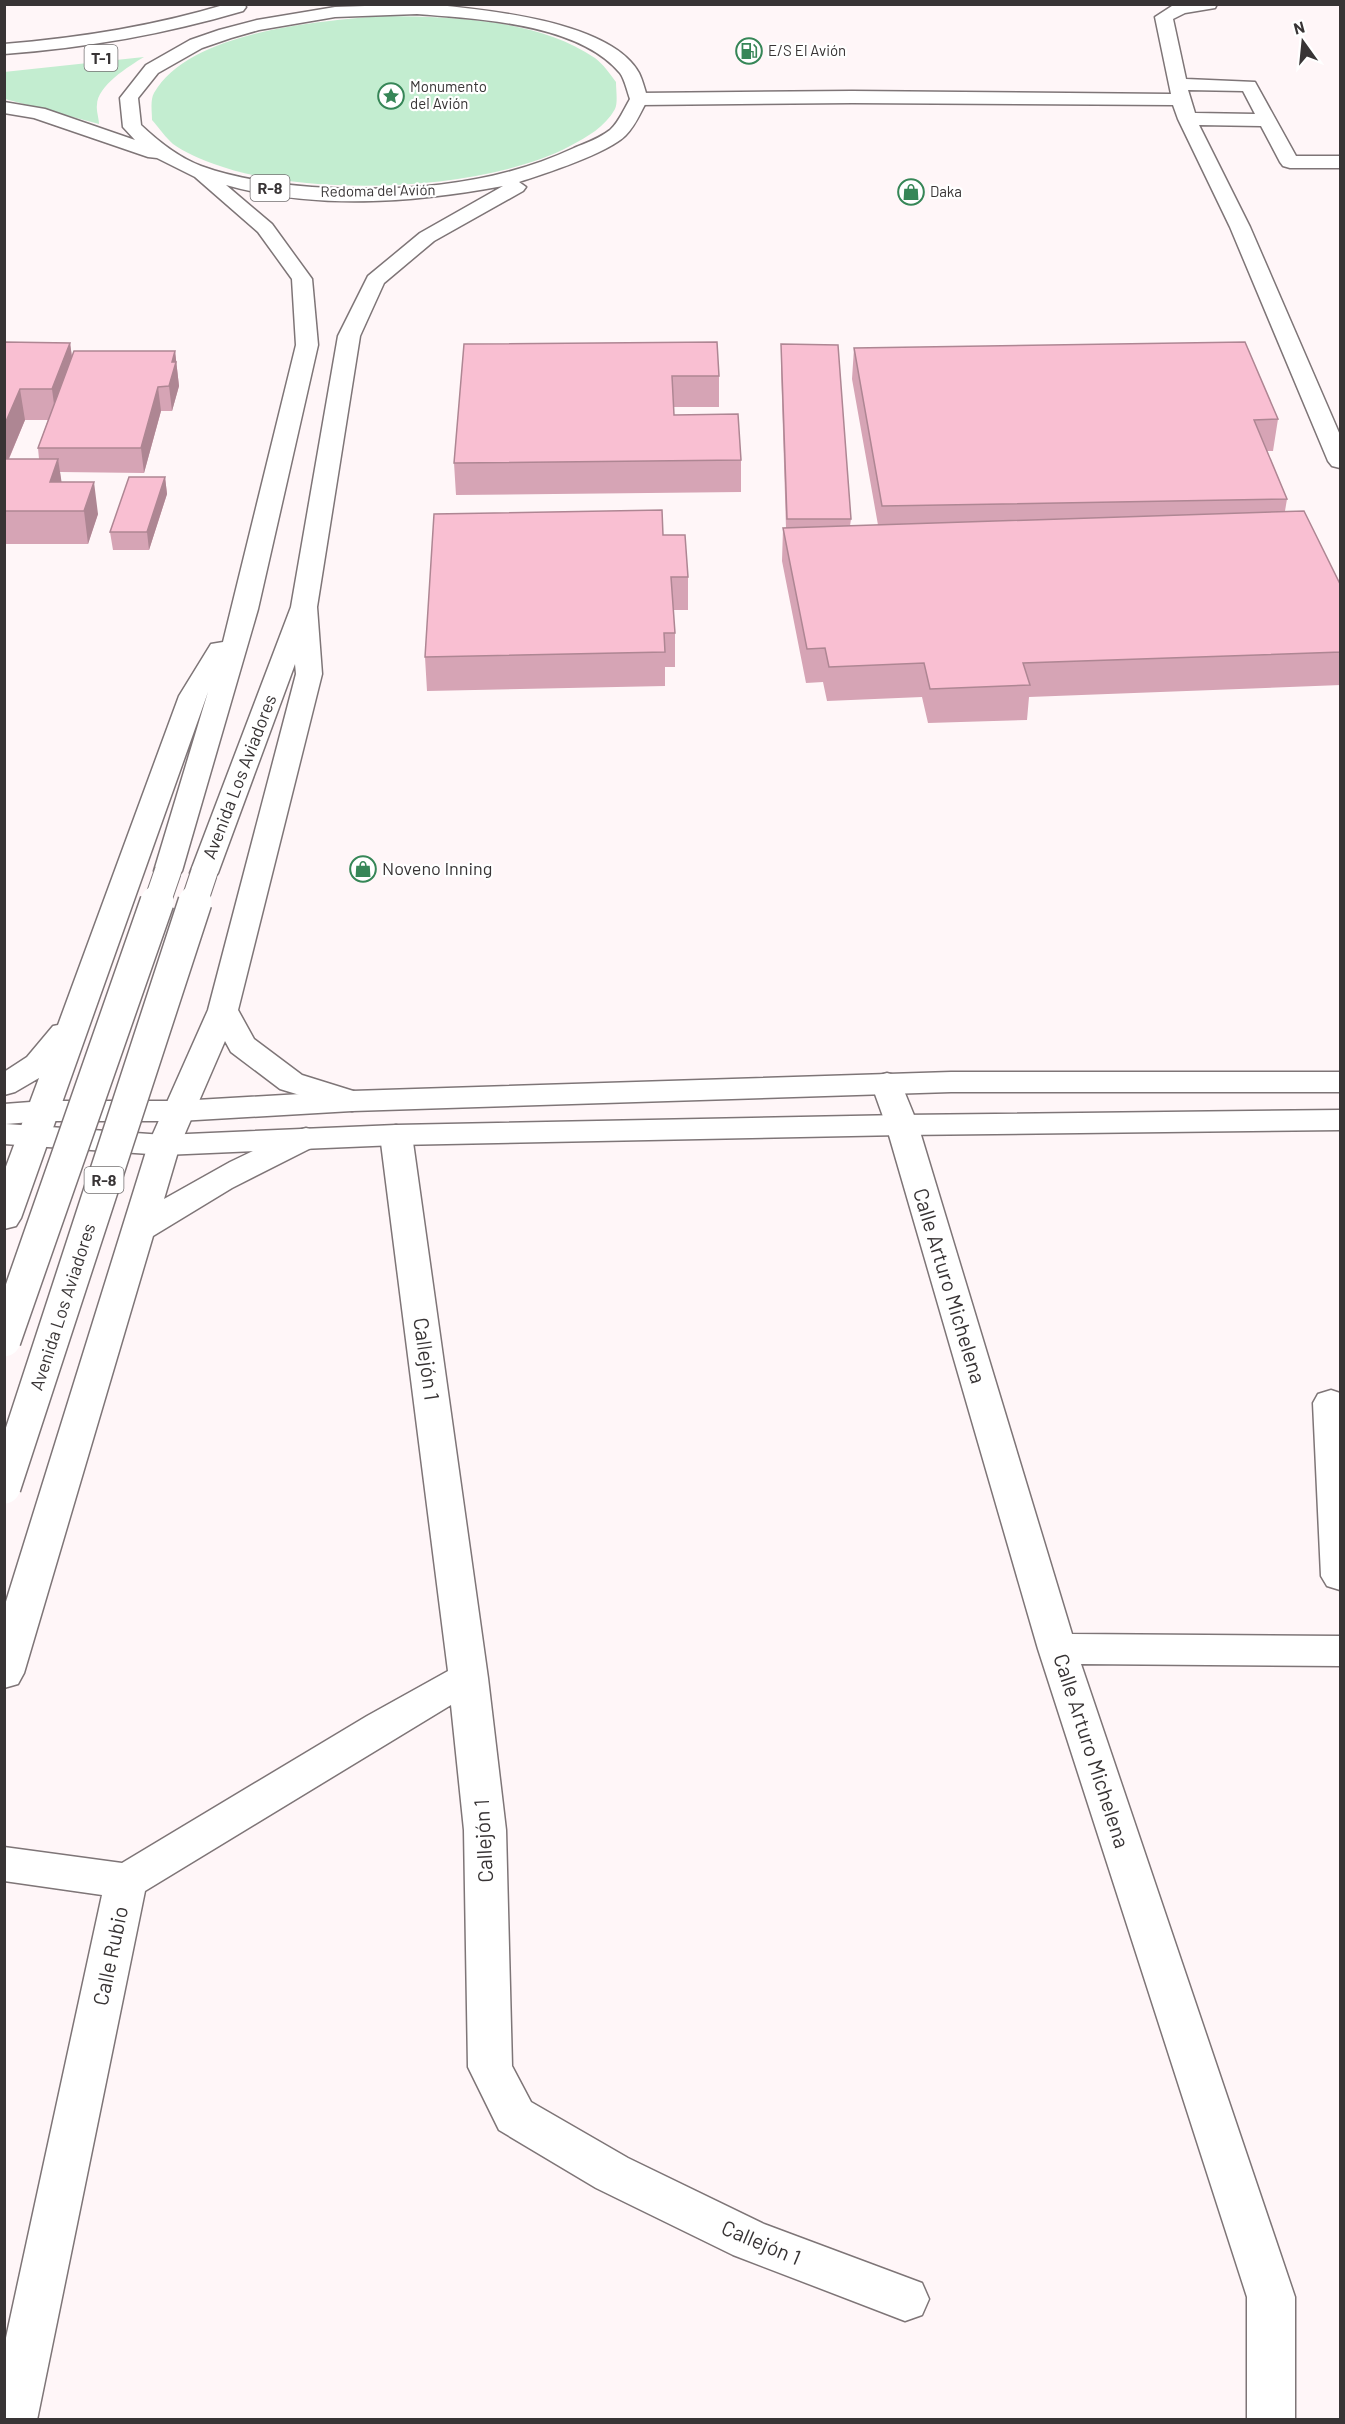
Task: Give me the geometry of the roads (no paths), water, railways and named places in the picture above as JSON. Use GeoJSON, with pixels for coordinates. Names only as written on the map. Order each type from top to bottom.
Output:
{"type":"FeatureCollection","features":[{"type":"Feature","properties":{"kind":"main road"},"geometry":{"type":"LineString","coordinates":[[4,49],[87,41],[154,30],[245,4]]}},
{"type":"Feature","properties":{"kind":"main road","name":"R-8"},"geometry":{"type":"LineString","coordinates":[[257,25],[315,4]]}},
{"type":"Feature","properties":{"kind":"main road","name":"R-8"},"geometry":{"type":"LineString","coordinates":[[516,4],[564,31]]}},
{"type":"Feature","properties":{"kind":"main road"},"geometry":{"type":"LineString","coordinates":[[1209,4],[1181,8],[1164,17],[1179,92],[1187,119],[1240,227],[1341,461]]}},
{"type":"Feature","properties":{"kind":"main road","name":"Redoma del Avión"},"geometry":{"type":"LineString","coordinates":[[417,9],[496,16],[564,31],[609,52],[635,78],[639,99],[619,131],[570,160],[504,181],[425,193],[393,194],[341,195],[261,187],[196,171],[162,155],[132,127],[129,98],[152,69],[196,44],[257,25],[335,12],[417,9]]}},
{"type":"Feature","properties":{"kind":"main road"},"geometry":{"type":"LineString","coordinates":[[148,52],[196,44]]}},
{"type":"Feature","properties":{"kind":"main road"},"geometry":{"type":"LineString","coordinates":[[639,99],[1179,92],[1249,86],[1288,156]]}},
{"type":"Feature","properties":{"kind":"main road","name":"R-8"},"geometry":{"type":"LineString","coordinates":[[4,107],[38,114],[162,155]]}},
{"type":"Feature","properties":{"kind":"main road"},"geometry":{"type":"LineString","coordinates":[[1187,119],[1268,120]]}},
{"type":"Feature","properties":{"kind":"main road"},"geometry":{"type":"LineString","coordinates":[[1288,156],[1341,151]]}},
{"type":"Feature","properties":{"kind":"main road"},"geometry":{"type":"LineString","coordinates":[[1288,156],[1341,162]]}},
{"type":"Feature","properties":{"kind":"main road","name":"Avenida Los Aviadores"},"geometry":{"type":"LineString","coordinates":[[4,1487],[204,873],[304,607],[349,336],[375,280],[427,237],[487,202],[570,160]]}},
{"type":"Feature","properties":{"kind":"main road","name":"Avenida Los Aviadores"},"geometry":{"type":"LineString","coordinates":[[4,1340],[168,871],[244,609],[307,345],[302,279],[265,228],[196,171]]}},
{"type":"Feature","properties":{"kind":"main road","name":"R-8"},"geometry":{"type":"LineString","coordinates":[[179,1111],[223,1010],[309,674],[304,607]]}},
{"type":"Feature","properties":{"kind":"main road"},"geometry":{"type":"LineString","coordinates":[[4,1218],[28,1127],[79,1012],[192,696],[244,609]]}},
{"type":"Feature","properties":{"kind":"main road"},"geometry":{"type":"LineString","coordinates":[[223,1010],[242,1045],[291,1082],[352,1101]]}},
{"type":"Feature","properties":{"kind":"main road"},"geometry":{"type":"LineString","coordinates":[[4,1085],[23,1076],[49,1055],[79,1012]]}},
{"type":"Feature","properties":{"kind":"main road"},"geometry":{"type":"LineString","coordinates":[[28,1127],[179,1111],[352,1101],[887,1083],[1341,1082]]}},
{"type":"Feature","properties":{"kind":"main road","name":"Calle Arturo Michelena"},"geometry":{"type":"LineString","coordinates":[[887,1083],[902,1125],[1057,1648],[1271,2297],[1271,2420]]}},
{"type":"Feature","properties":{"kind":"main road"},"geometry":{"type":"LineString","coordinates":[[4,1673],[164,1145],[179,1111]]}},
{"type":"Feature","properties":{"kind":"main road"},"geometry":{"type":"LineString","coordinates":[[4,1114],[28,1127],[164,1145],[396,1135],[902,1125],[1341,1120]]}},
{"type":"Feature","properties":{"kind":"main road","name":"Callejón 1"},"geometry":{"type":"LineString","coordinates":[[396,1135],[468,1678],[485,1830],[490,2067],[515,2116],[612,2173],[748,2240],[905,2299]]}},
{"type":"Feature","properties":{"kind":"main road"},"geometry":{"type":"LineString","coordinates":[[139,1230],[175,1205],[224,1177],[306,1138]]}},
{"type":"Feature","properties":{"kind":"main road"},"geometry":{"type":"LineString","coordinates":[[1331,1403],[1341,1576]]}},
{"type":"Feature","properties":{"kind":"main road"},"geometry":{"type":"LineString","coordinates":[[1057,1648],[1341,1651]]}},
{"type":"Feature","properties":{"kind":"main road","name":"Calle Rubio"},"geometry":{"type":"LineString","coordinates":[[13,2420],[126,1881],[169,1858],[414,1706],[468,1678]]}},
{"type":"Feature","properties":{"kind":"main road"},"geometry":{"type":"LineString","coordinates":[[4,1864],[126,1881]]}},
{"type":"Feature","properties":{"kind":"place","name":"E/S El Avión"},"geometry":{"type":"Point","coordinates":[749,51]}},
{"type":"Feature","properties":{"kind":"place","name":"Monumento del Avión"},"geometry":{"type":"Point","coordinates":[391,96]}},
{"type":"Feature","properties":{"kind":"place","name":"Daka"},"geometry":{"type":"Point","coordinates":[911,192]}},
{"type":"Feature","properties":{"kind":"place","name":"Noveno Inning"},"geometry":{"type":"Point","coordinates":[363,869]}}]}
